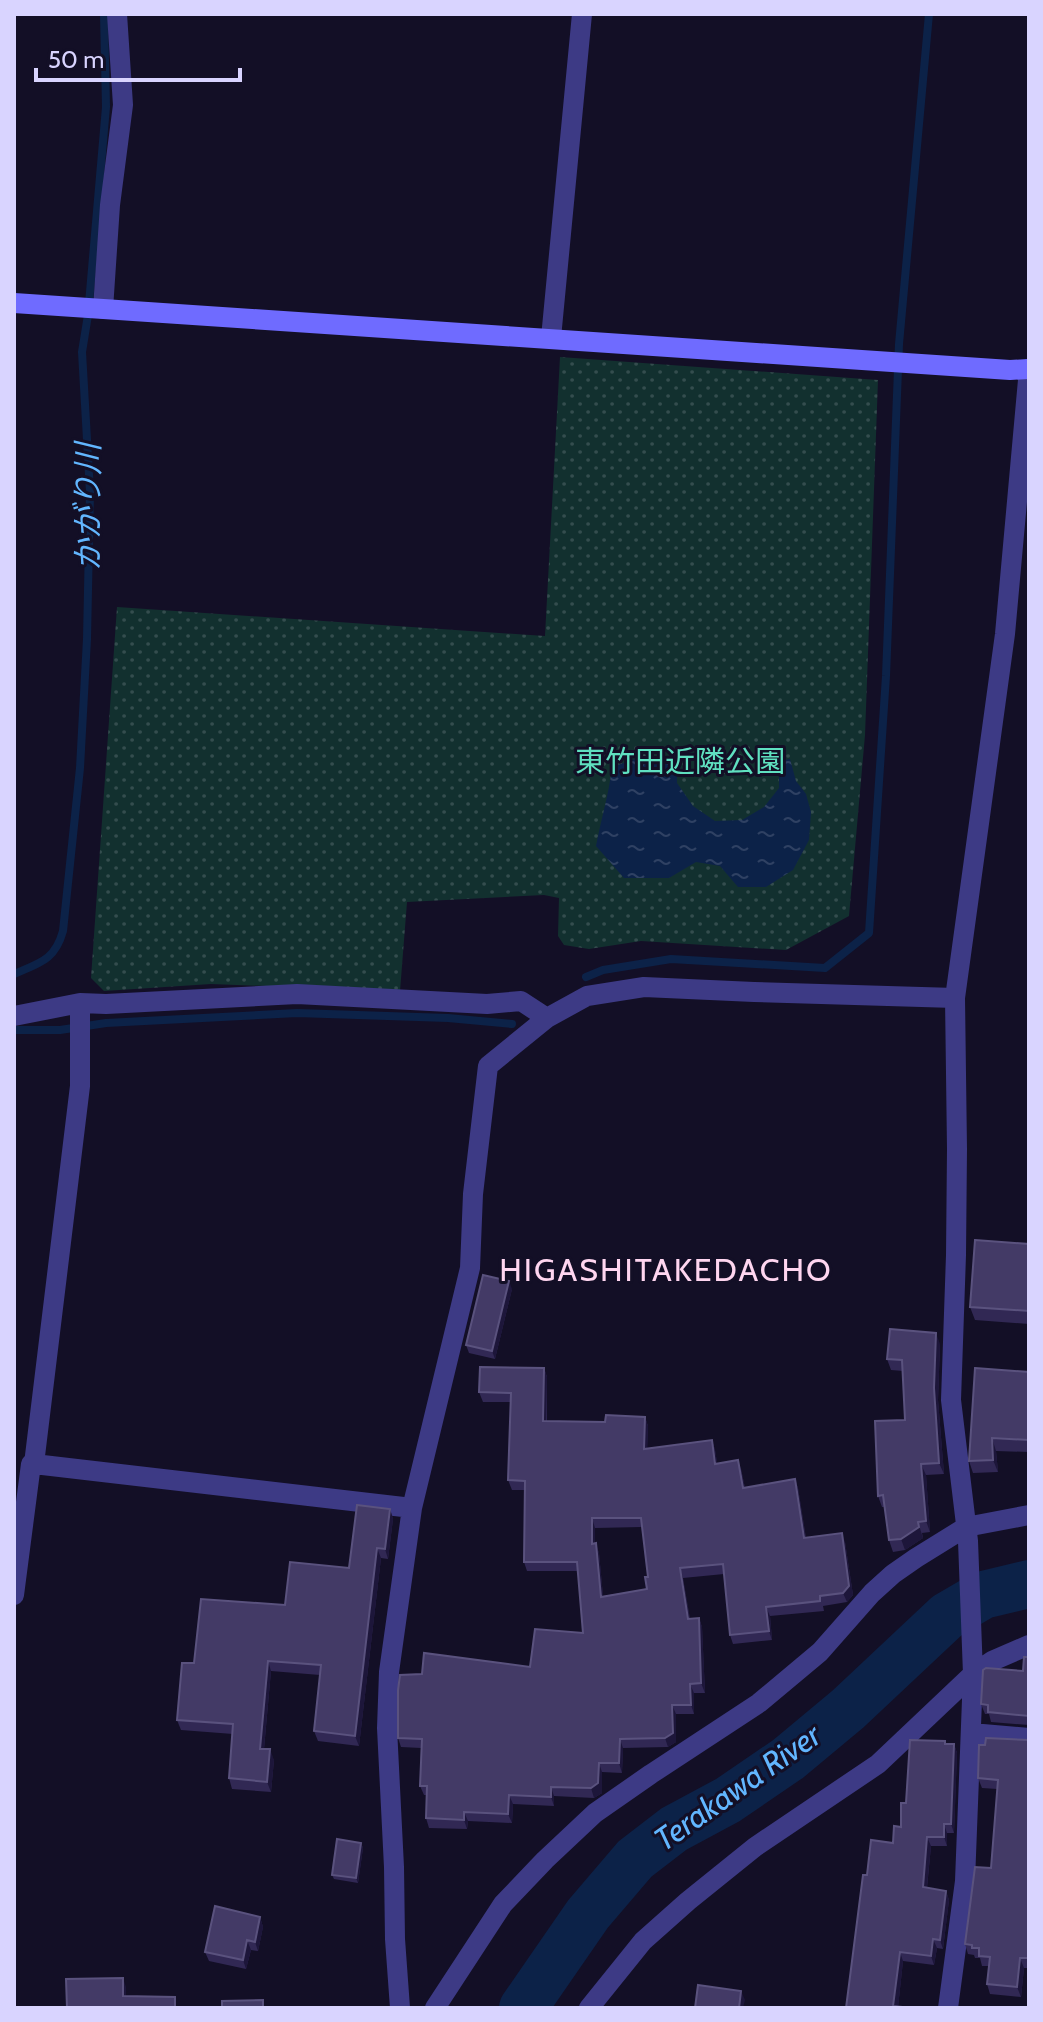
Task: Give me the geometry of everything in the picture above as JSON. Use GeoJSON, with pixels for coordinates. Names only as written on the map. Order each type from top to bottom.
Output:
{"type":"FeatureCollection","features":[{"type":"Feature","properties":{"kind":"street"},"geometry":{"type":"LineString","coordinates":[[103,309],[110,205],[123,105],[117,14]]}},
{"type":"Feature","properties":{"kind":"street"},"geometry":{"type":"LineString","coordinates":[[551,338],[582,14]]}},
{"type":"Feature","properties":{"kind":"street"},"geometry":{"type":"LineString","coordinates":[[14,303],[1029,369],[1005,634],[955,998],[956,1239],[951,1400],[967,1534],[973,1667],[965,1881],[948,2008]]}},
{"type":"Feature","properties":{"kind":"street"},"geometry":{"type":"LineString","coordinates":[[400,2008],[387,1728],[389,1672],[412,1508],[470,1268],[473,1194],[488,1066],[547,1018],[587,996],[644,987],[955,998]]}},
{"type":"Feature","properties":{"kind":"street"},"geometry":{"type":"LineString","coordinates":[[14,1016],[80,1003],[297,994],[487,1004],[521,1001],[547,1018]]}},
{"type":"Feature","properties":{"kind":"street"},"geometry":{"type":"LineString","coordinates":[[14,1595],[31,1464],[34,1464],[80,1086],[80,1003]]}},
{"type":"Feature","properties":{"kind":"street"},"geometry":{"type":"LineString","coordinates":[[34,1464],[412,1508]]}},
{"type":"Feature","properties":{"kind":"street"},"geometry":{"type":"LineString","coordinates":[[435,2008],[503,1904],[595,1813],[759,1703],[820,1652],[893,1574],[967,1534],[1029,1515]]}},
{"type":"Feature","properties":{"kind":"street"},"geometry":{"type":"LineString","coordinates":[[589,2008],[643,1941],[688,1901],[755,1847],[878,1764],[973,1667],[1029,1645]]}},
{"type":"Feature","properties":{"kind":"street"},"geometry":{"type":"LineString","coordinates":[[971,1733],[1029,1738]]}},
{"type":"Feature","properties":{"kind":"green space","name":"東竹田近隣公園"},"geometry":{"type":"Polygon","coordinates":[[[560,357],[878,380],[865,735],[849,916],[786,950],[641,941],[589,949],[564,945],[558,936],[559,898],[544,895],[407,902],[400,991],[211,984],[104,991],[91,978],[117,607],[545,636],[560,357]]]}},
{"type":"Feature","properties":{"kind":"water"},"geometry":{"type":"Polygon","coordinates":[[[635,759],[660,761],[677,769],[677,783],[693,806],[715,821],[742,820],[764,807],[779,788],[779,761],[790,759],[796,781],[806,794],[811,812],[809,840],[793,870],[766,887],[738,887],[720,866],[696,862],[669,878],[624,878],[596,846],[612,767],[635,759]]]}},
{"type":"Feature","properties":{"kind":"building"},"geometry":{"type":"Polygon","coordinates":[[[975,1240],[1029,1244],[1029,1311],[970,1307],[975,1240]]]}},
{"type":"Feature","properties":{"kind":"building"},"geometry":{"type":"Polygon","coordinates":[[[483,1275],[509,1281],[492,1351],[466,1345],[483,1275]]]}},
{"type":"Feature","properties":{"kind":"building"},"geometry":{"type":"Polygon","coordinates":[[[890,1329],[936,1333],[934,1388],[939,1463],[921,1464],[926,1521],[918,1522],[919,1527],[901,1539],[889,1540],[883,1495],[878,1496],[875,1421],[905,1420],[902,1360],[887,1359],[890,1329]]]}},
{"type":"Feature","properties":{"kind":"building"},"geometry":{"type":"Polygon","coordinates":[[[480,1367],[544,1368],[543,1421],[605,1422],[606,1415],[645,1417],[644,1449],[712,1440],[715,1464],[738,1460],[743,1488],[795,1479],[804,1538],[842,1533],[849,1586],[843,1593],[820,1596],[820,1601],[766,1607],[769,1631],[730,1635],[723,1564],[680,1568],[688,1619],[699,1618],[701,1683],[690,1684],[691,1705],[672,1705],[673,1733],[665,1738],[620,1739],[619,1763],[599,1763],[598,1783],[591,1788],[551,1787],[551,1797],[509,1795],[508,1814],[464,1812],[464,1820],[426,1818],[427,1786],[420,1786],[422,1739],[398,1738],[400,1675],[422,1674],[424,1653],[530,1667],[535,1629],[583,1633],[577,1562],[524,1562],[525,1481],[508,1480],[511,1393],[479,1392],[480,1367]],[[592,1518],[592,1544],[596,1543],[601,1597],[647,1589],[641,1518],[592,1518]]]}},
{"type":"Feature","properties":{"kind":"building"},"geometry":{"type":"Polygon","coordinates":[[[975,1368],[1029,1372],[1029,1440],[992,1438],[993,1460],[969,1461],[975,1368]]]}},
{"type":"Feature","properties":{"kind":"building"},"geometry":{"type":"Polygon","coordinates":[[[357,1505],[390,1509],[385,1549],[377,1548],[355,1736],[314,1731],[321,1665],[268,1661],[260,1749],[270,1749],[267,1782],[229,1778],[233,1724],[177,1720],[182,1663],[194,1663],[201,1599],[285,1605],[290,1562],[349,1568],[357,1505]]]}},
{"type":"Feature","properties":{"kind":"building"},"geometry":{"type":"Polygon","coordinates":[[[1024,1657],[1029,1657],[1029,1716],[988,1712],[988,1705],[981,1704],[983,1670],[1023,1671],[1024,1657]]]}},
{"type":"Feature","properties":{"kind":"building"},"geometry":{"type":"Polygon","coordinates":[[[986,1738],[1029,1740],[1029,1958],[1020,1958],[1017,1987],[987,1984],[990,1957],[979,1956],[979,1948],[965,1944],[975,1867],[991,1868],[998,1780],[978,1778],[979,1745],[985,1745],[986,1738]]]}},
{"type":"Feature","properties":{"kind":"building"},"geometry":{"type":"Polygon","coordinates":[[[910,1740],[954,1744],[951,1824],[944,1824],[944,1837],[927,1837],[923,1887],[946,1891],[940,1940],[933,1939],[931,1956],[900,1952],[893,2006],[912,2008],[846,2008],[863,1875],[867,1875],[871,1840],[893,1843],[894,1826],[901,1827],[901,1803],[906,1803],[910,1740]]]}},
{"type":"Feature","properties":{"kind":"building"},"geometry":{"type":"Polygon","coordinates":[[[337,1839],[361,1843],[356,1878],[332,1875],[337,1839]]]}},
{"type":"Feature","properties":{"kind":"building"},"geometry":{"type":"Polygon","coordinates":[[[215,1906],[260,1917],[255,1942],[247,1940],[243,1960],[205,1952],[215,1906]]]}},
{"type":"Feature","properties":{"kind":"building"},"geometry":{"type":"Polygon","coordinates":[[[123,1978],[123,1996],[175,1997],[175,2008],[67,2008],[66,1979],[123,1978]]]}},
{"type":"Feature","properties":{"kind":"building"},"geometry":{"type":"Polygon","coordinates":[[[698,1985],[741,1991],[739,2008],[695,2008],[698,1985]]]}},
{"type":"Feature","properties":{"kind":"building"},"geometry":{"type":"Polygon","coordinates":[[[263,2000],[263,2008],[222,2008],[222,2001],[263,2000]]]}},
{"type":"Feature","properties":{"kind":"waterway","name":"かがり川"},"geometry":{"type":"LineString","coordinates":[[14,974],[39,963],[51,954],[60,941],[80,768],[90,492],[82,352],[106,107],[104,14]]}},
{"type":"Feature","properties":{"kind":"waterway"},"geometry":{"type":"LineString","coordinates":[[586,977],[603,970],[671,959],[825,968],[869,933],[886,676],[899,344],[929,14]]}},
{"type":"Feature","properties":{"kind":"waterway"},"geometry":{"type":"LineString","coordinates":[[14,1030],[60,1030],[106,1023],[297,1013],[448,1018],[512,1024]]}},
{"type":"Feature","properties":{"kind":"waterway","name":"Terakawa River"},"geometry":{"type":"LineString","coordinates":[[523,2008],[588,1914],[635,1859],[674,1829],[728,1800],[788,1759],[848,1709],[947,1616],[983,1595],[1029,1584]]}},
{"type":"Feature","properties":{"kind":"district","name":"HIGASHITAKEDACHO"},"geometry":{"type":"Point","coordinates":[666,1269]}}]}
